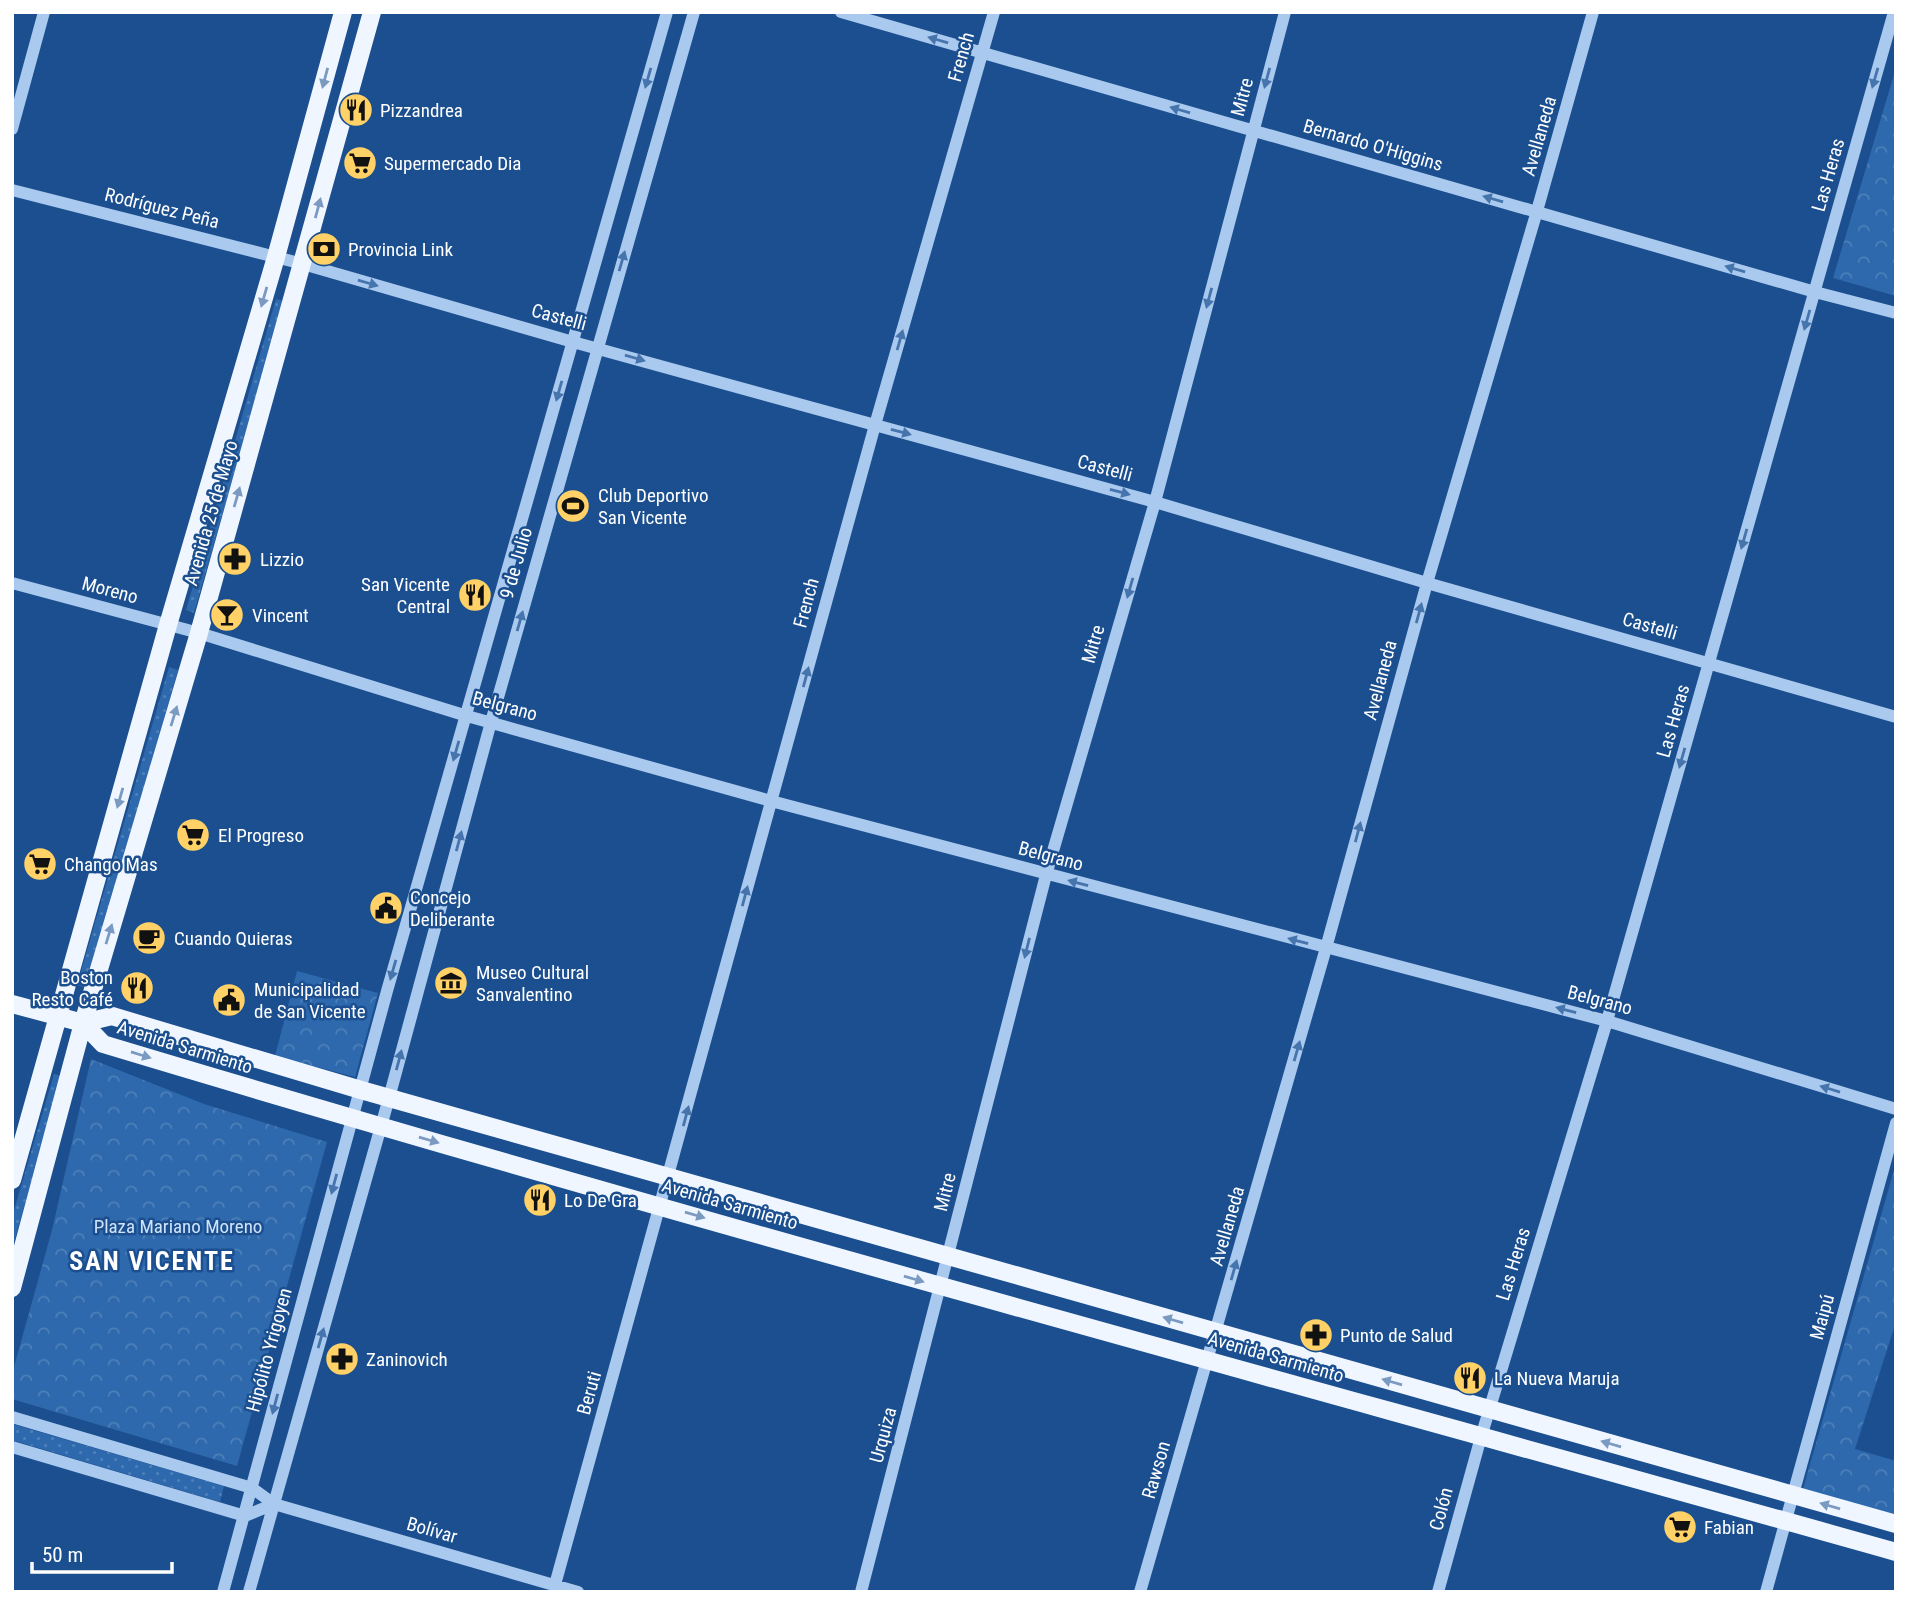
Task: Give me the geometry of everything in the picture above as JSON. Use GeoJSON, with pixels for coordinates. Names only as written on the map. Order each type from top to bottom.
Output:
{"type":"FeatureCollection","features":[{"type":"Feature","properties":{"kind":"main road","name":"Avenida 25 de Mayo"},"geometry":{"type":"LineString","coordinates":[[12,1180],[168,625],[276,257],[343,12]]}},
{"type":"Feature","properties":{"kind":"main road","name":"Avenida 25 de Mayo"},"geometry":{"type":"LineString","coordinates":[[12,1288],[83,1023],[199,634],[372,12]]}},
{"type":"Feature","properties":{"kind":"main road"},"geometry":{"type":"LineString","coordinates":[[12,1003],[83,1023]]}},
{"type":"Feature","properties":{"kind":"main road","name":"Avenida Sarmiento"},"geometry":{"type":"LineString","coordinates":[[1896,1524],[389,1098],[111,1016],[83,1023],[103,1044],[352,1119],[941,1287],[1896,1552]]}},
{"type":"Feature","properties":{"kind":"street"},"geometry":{"type":"LineString","coordinates":[[12,129],[44,12]]}},
{"type":"Feature","properties":{"kind":"street","name":"9 de Julio"},"geometry":{"type":"LineString","coordinates":[[352,1119],[667,12]]}},
{"type":"Feature","properties":{"kind":"street","name":"9 de Julio"},"geometry":{"type":"LineString","coordinates":[[381,1126],[491,722],[694,12]]}},
{"type":"Feature","properties":{"kind":"street","name":"Bernardo O'Higgins"},"geometry":{"type":"LineString","coordinates":[[842,12],[1896,313]]}},
{"type":"Feature","properties":{"kind":"street","name":"French"},"geometry":{"type":"LineString","coordinates":[[661,1205],[875,425],[994,12]]}},
{"type":"Feature","properties":{"kind":"street","name":"Mitre"},"geometry":{"type":"LineString","coordinates":[[941,1287],[1046,875],[1155,502],[1285,12]]}},
{"type":"Feature","properties":{"kind":"street","name":"Avellaneda"},"geometry":{"type":"LineString","coordinates":[[1208,1359],[1427,583],[1593,12]]}},
{"type":"Feature","properties":{"kind":"street","name":"Las Heras"},"geometry":{"type":"LineString","coordinates":[[1480,1437],[1607,1021],[1894,12]]}},
{"type":"Feature","properties":{"kind":"street","name":"Rodríguez Peña"},"geometry":{"type":"LineString","coordinates":[[12,190],[303,264]]}},
{"type":"Feature","properties":{"kind":"street","name":"Castelli"},"geometry":{"type":"LineString","coordinates":[[303,264],[573,342],[1155,502],[1896,717]]}},
{"type":"Feature","properties":{"kind":"street","name":"Moreno"},"geometry":{"type":"LineString","coordinates":[[12,583],[199,634]]}},
{"type":"Feature","properties":{"kind":"street","name":"Belgrano"},"geometry":{"type":"LineString","coordinates":[[199,634],[467,716],[771,801],[1607,1021],[1896,1110]]}},
{"type":"Feature","properties":{"kind":"street","name":"Hipólito Yrigoyen"},"geometry":{"type":"LineString","coordinates":[[223,1592],[352,1119]]}},
{"type":"Feature","properties":{"kind":"street","name":"Maipú"},"geometry":{"type":"LineString","coordinates":[[1766,1592],[1896,1123]]}},
{"type":"Feature","properties":{"kind":"street"},"geometry":{"type":"LineString","coordinates":[[249,1592],[381,1126]]}},
{"type":"Feature","properties":{"kind":"street","name":"Beruti"},"geometry":{"type":"LineString","coordinates":[[554,1589],[661,1205]]}},
{"type":"Feature","properties":{"kind":"street","name":"Urquiza"},"geometry":{"type":"LineString","coordinates":[[861,1592],[941,1287]]}},
{"type":"Feature","properties":{"kind":"street","name":"Rawson"},"geometry":{"type":"LineString","coordinates":[[1140,1592],[1208,1359]]}},
{"type":"Feature","properties":{"kind":"street","name":"Bolívar"},"geometry":{"type":"LineString","coordinates":[[12,1417],[252,1488],[274,1504],[554,1589],[578,1592]]}},
{"type":"Feature","properties":{"kind":"street","name":"Colón"},"geometry":{"type":"LineString","coordinates":[[1438,1592],[1480,1437]]}},
{"type":"Feature","properties":{"kind":"street"},"geometry":{"type":"LineString","coordinates":[[12,1447],[245,1516],[274,1504]]}},
{"type":"Feature","properties":{"kind":"green space"},"geometry":{"type":"Polygon","coordinates":[[[1896,68],[1896,296],[1833,278],[1896,68]]]}},
{"type":"Feature","properties":{"kind":"green space"},"geometry":{"type":"Polygon","coordinates":[[[276,299],[284,301],[194,613],[186,610],[276,299]]]}},
{"type":"Feature","properties":{"kind":"green space"},"geometry":{"type":"Polygon","coordinates":[[[169,667],[178,670],[86,988],[77,985],[169,667]]]}},
{"type":"Feature","properties":{"kind":"green space"},"geometry":{"type":"Polygon","coordinates":[[[297,971],[378,993],[355,1077],[275,1056],[297,971]]]}},
{"type":"Feature","properties":{"kind":"green space","name":"Plaza Mariano Moreno"},"geometry":{"type":"Polygon","coordinates":[[[91,1059],[204,1104],[327,1142],[237,1466],[12,1399],[12,1374],[52,1230],[91,1059]]]}},
{"type":"Feature","properties":{"kind":"green space"},"geometry":{"type":"Polygon","coordinates":[[[54,1074],[62,1076],[12,1249],[12,1217],[54,1074]]]}},
{"type":"Feature","properties":{"kind":"green space"},"geometry":{"type":"Polygon","coordinates":[[[1896,1163],[1896,1322],[1855,1449],[1896,1461],[1896,1515],[1803,1489],[1896,1163]]]}},
{"type":"Feature","properties":{"kind":"green space"},"geometry":{"type":"Polygon","coordinates":[[[12,1424],[224,1486],[220,1502],[12,1440],[12,1424]]]}},
{"type":"Feature","properties":{"kind":"place","name":"Pizzandrea"},"geometry":{"type":"Point","coordinates":[356,110]}},
{"type":"Feature","properties":{"kind":"place","name":"Supermercado Dia"},"geometry":{"type":"Point","coordinates":[360,163]}},
{"type":"Feature","properties":{"kind":"place","name":"Provincia Link"},"geometry":{"type":"Point","coordinates":[324,249]}},
{"type":"Feature","properties":{"kind":"place","name":"Club Deportivo San Vicente"},"geometry":{"type":"Point","coordinates":[573,506]}},
{"type":"Feature","properties":{"kind":"place","name":"Lizzio"},"geometry":{"type":"Point","coordinates":[235,559]}},
{"type":"Feature","properties":{"kind":"place","name":"San Vicente Central"},"geometry":{"type":"Point","coordinates":[475,595]}},
{"type":"Feature","properties":{"kind":"place","name":"Vincent"},"geometry":{"type":"Point","coordinates":[227,615]}},
{"type":"Feature","properties":{"kind":"place","name":"El Progreso"},"geometry":{"type":"Point","coordinates":[193,835]}},
{"type":"Feature","properties":{"kind":"place","name":"Chango Mas"},"geometry":{"type":"Point","coordinates":[40,864]}},
{"type":"Feature","properties":{"kind":"place","name":"Concejo Deliberante"},"geometry":{"type":"Point","coordinates":[386,908]}},
{"type":"Feature","properties":{"kind":"place","name":"Cuando Quieras"},"geometry":{"type":"Point","coordinates":[149,938]}},
{"type":"Feature","properties":{"kind":"place","name":"Museo Cultural Sanvalentino"},"geometry":{"type":"Point","coordinates":[451,983]}},
{"type":"Feature","properties":{"kind":"place","name":"Boston Resto Café"},"geometry":{"type":"Point","coordinates":[137,988]}},
{"type":"Feature","properties":{"kind":"place","name":"Municipalidad de San Vicente"},"geometry":{"type":"Point","coordinates":[229,1000]}},
{"type":"Feature","properties":{"kind":"place","name":"Lo De Gra"},"geometry":{"type":"Point","coordinates":[540,1200]}},
{"type":"Feature","properties":{"kind":"place","name":"Punto de Salud"},"geometry":{"type":"Point","coordinates":[1316,1335]}},
{"type":"Feature","properties":{"kind":"place","name":"Zaninovich"},"geometry":{"type":"Point","coordinates":[342,1359]}},
{"type":"Feature","properties":{"kind":"place","name":"La Nueva Maruja"},"geometry":{"type":"Point","coordinates":[1470,1378]}},
{"type":"Feature","properties":{"kind":"place","name":"Fabian"},"geometry":{"type":"Point","coordinates":[1680,1527]}},
{"type":"Feature","properties":{"kind":"district","name":"SAN VICENTE"},"geometry":{"type":"Point","coordinates":[152,1261]}}]}
